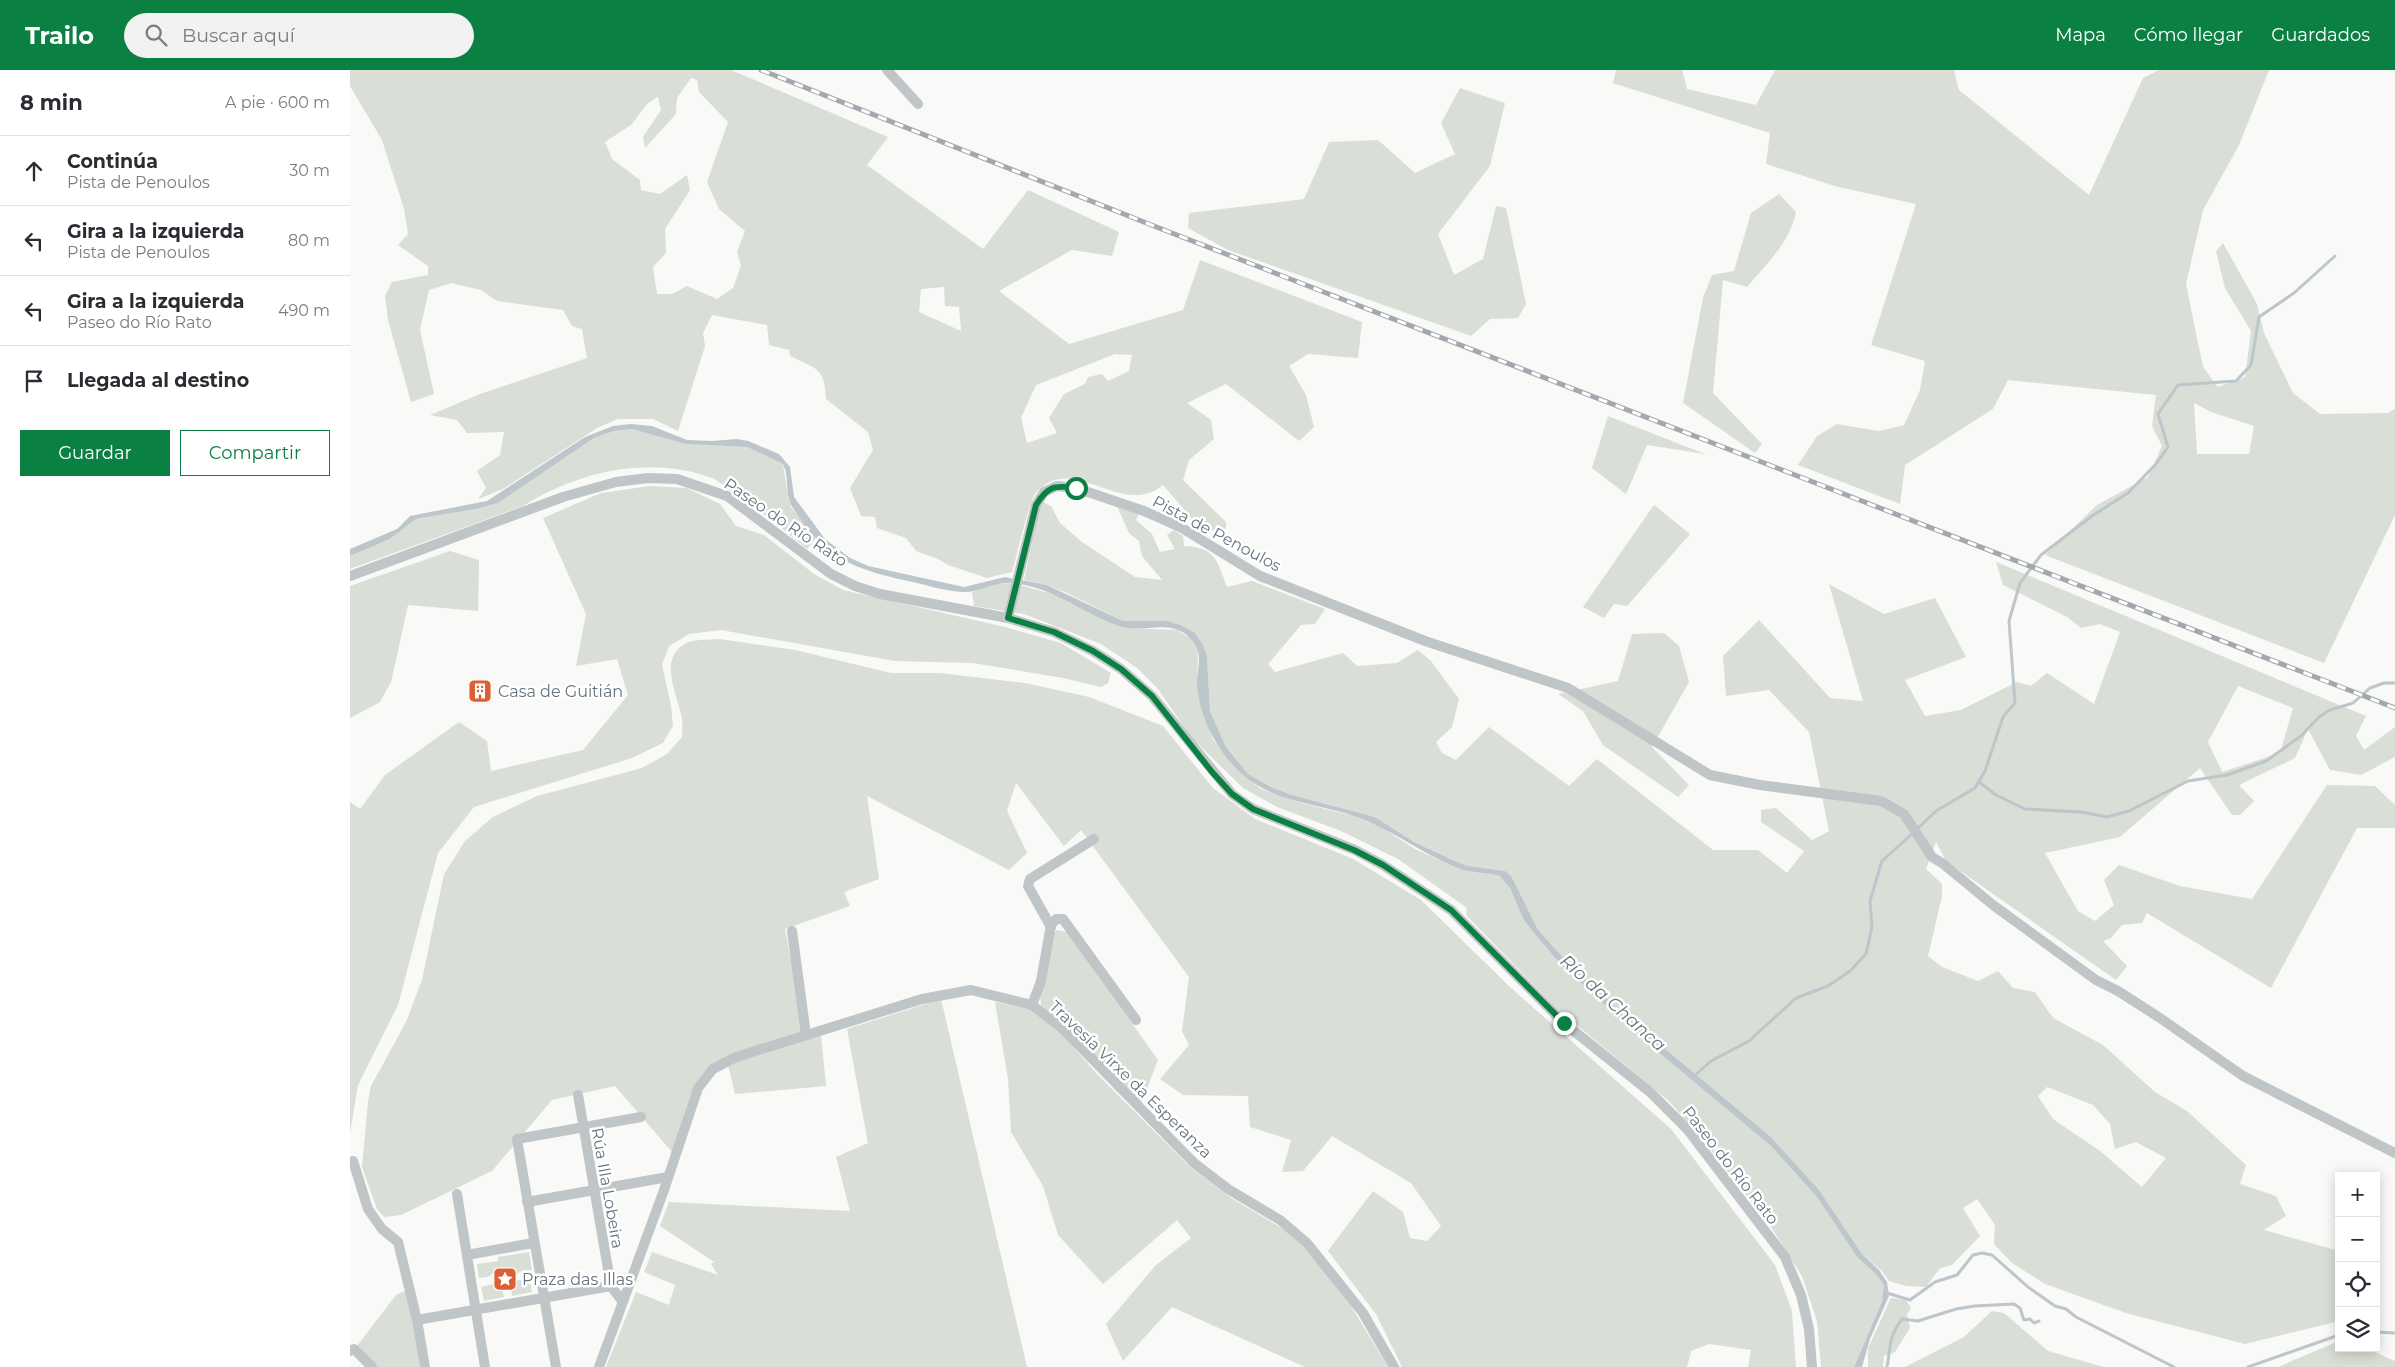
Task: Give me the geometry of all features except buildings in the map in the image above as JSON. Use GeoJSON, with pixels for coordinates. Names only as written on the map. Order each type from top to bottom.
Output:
{"type":"FeatureCollection","features":[{"type":"Feature","properties":{"kind":"street"},"geometry":{"type":"LineString","coordinates":[[887,70],[918,104]]}},
{"type":"Feature","properties":{"kind":"street","name":"Paseo do Río Rato"},"geometry":{"type":"LineString","coordinates":[[350,576],[572,494],[616,482],[648,478],[677,479],[727,496],[831,574],[856,586],[880,594],[1008,618],[1054,632],[1093,651],[1121,669],[1152,696],[1212,772],[1232,794],[1253,809],[1354,850],[1383,865],[1451,910],[1564,1023],[1650,1092],[1687,1129],[1785,1257],[1801,1295],[1809,1330],[1812,1367]]}},
{"type":"Feature","properties":{"kind":"street","name":"Pista de Penoulos"},"geometry":{"type":"LineString","coordinates":[[1008,618],[1036,505],[1044,492],[1057,486],[1076,488],[1144,511],[1175,524],[1260,576],[1425,641],[1568,688],[1710,775],[1760,785],[1880,801],[1904,814],[1932,858],[1942,863],[1993,905],[2096,980],[2118,991],[2160,1018],[2242,1076],[2395,1153]]}},
{"type":"Feature","properties":{"kind":"street"},"geometry":{"type":"LineString","coordinates":[[1051,928],[1028,886],[1030,879],[1094,839]]}},
{"type":"Feature","properties":{"kind":"street"},"geometry":{"type":"LineString","coordinates":[[1032,1005],[1041,981],[1051,928],[1056,919],[1063,919],[1136,1020]]}},
{"type":"Feature","properties":{"kind":"street"},"geometry":{"type":"LineString","coordinates":[[792,931],[806,1035]]}},
{"type":"Feature","properties":{"kind":"street","name":"Travesía Virxe da Esperanza"},"geometry":{"type":"LineString","coordinates":[[599,1367],[698,1088],[713,1069],[736,1058],[922,999],[971,990],[1032,1005],[1062,1028],[1194,1163],[1228,1189],[1280,1220],[1307,1243],[1363,1312],[1394,1367]]}},
{"type":"Feature","properties":{"kind":"street","name":"Rúa Illa Lobeira"},"geometry":{"type":"LineString","coordinates":[[578,1095],[611,1286]]}},
{"type":"Feature","properties":{"kind":"street"},"geometry":{"type":"LineString","coordinates":[[556,1367],[517,1139],[641,1117]]}},
{"type":"Feature","properties":{"kind":"street"},"geometry":{"type":"LineString","coordinates":[[353,1161],[368,1209],[382,1229],[398,1242],[417,1320],[425,1367]]}},
{"type":"Feature","properties":{"kind":"street"},"geometry":{"type":"LineString","coordinates":[[527,1202],[668,1177]]}},
{"type":"Feature","properties":{"kind":"street"},"geometry":{"type":"LineString","coordinates":[[457,1194],[485,1367]]}},
{"type":"Feature","properties":{"kind":"street"},"geometry":{"type":"LineString","coordinates":[[467,1254],[534,1244]]}},
{"type":"Feature","properties":{"kind":"street"},"geometry":{"type":"LineString","coordinates":[[417,1320],[611,1286],[622,1301]]}},
{"type":"Feature","properties":{"kind":"street"},"geometry":{"type":"LineString","coordinates":[[350,1351],[354,1349],[372,1367]]}},
{"type":"Feature","properties":{"kind":"shaded area"},"geometry":{"type":"Polygon","coordinates":[[[350,70],[731,70],[888,137],[867,165],[983,249],[1028,190],[1119,232],[1112,256],[1072,250],[999,291],[1069,344],[1183,310],[1200,260],[1362,322],[1358,358],[1308,354],[1289,366],[1306,395],[1314,427],[1299,441],[1226,384],[1187,403],[1211,420],[1214,439],[1189,460],[1183,480],[1226,522],[1226,531],[1218,533],[1194,521],[1163,485],[1147,494],[1130,495],[1081,481],[1065,479],[1049,482],[1032,499],[1012,572],[987,578],[948,565],[916,551],[906,538],[877,528],[875,517],[861,516],[850,488],[873,450],[868,432],[826,399],[824,381],[817,370],[790,356],[789,350],[769,345],[767,325],[712,315],[703,333],[705,346],[678,431],[653,419],[618,419],[597,428],[503,489],[478,499],[486,488],[477,471],[500,455],[504,432],[467,433],[457,420],[430,415],[480,394],[587,358],[582,329],[572,326],[563,310],[497,301],[481,290],[451,283],[429,290],[420,330],[434,394],[411,402],[388,320],[385,296],[392,282],[428,275],[428,266],[398,245],[408,234],[404,209],[382,140],[350,86],[350,70]],[[691,78],[677,98],[676,114],[645,148],[643,137],[661,110],[658,97],[648,103],[631,125],[605,142],[612,159],[640,180],[641,190],[660,194],[687,175],[690,190],[665,229],[666,253],[653,267],[657,294],[672,294],[687,286],[717,299],[733,288],[741,266],[737,252],[745,231],[719,209],[707,182],[728,122],[699,92],[697,80],[691,78]],[[944,287],[921,289],[919,312],[961,331],[959,307],[945,306],[944,287]],[[1115,354],[1036,385],[1021,418],[1027,443],[1057,433],[1049,418],[1064,394],[1085,384],[1088,377],[1102,374],[1108,381],[1129,371],[1132,355],[1115,354]]]}},
{"type":"Feature","properties":{"kind":"shaded area"},"geometry":{"type":"Polygon","coordinates":[[[1616,70],[1682,70],[1687,89],[1756,105],[1775,70],[1954,70],[1959,90],[2089,195],[2143,78],[2159,70],[2269,70],[2239,145],[2203,210],[2186,284],[2203,367],[2218,387],[2245,377],[2251,331],[2225,288],[2216,251],[2223,243],[2257,304],[2264,333],[2293,393],[2320,414],[2388,413],[2395,409],[2395,515],[2324,663],[2045,555],[2097,505],[2148,477],[2162,446],[2152,426],[2156,395],[2008,380],[1993,409],[1905,465],[1900,504],[1798,465],[1817,436],[1837,424],[1879,431],[1904,425],[1920,390],[1925,361],[1871,345],[1916,204],[1838,187],[1766,164],[1770,133],[1613,83],[1616,70]],[[2194,403],[2197,454],[2249,454],[2254,426],[2211,412],[2194,403]]]}},
{"type":"Feature","properties":{"kind":"shaded area"},"geometry":{"type":"Polygon","coordinates":[[[1460,88],[1505,103],[1490,166],[1438,234],[1454,275],[1483,259],[1496,206],[1506,208],[1526,304],[1518,318],[1490,319],[1471,336],[1228,250],[1188,228],[1189,213],[1304,199],[1329,142],[1378,140],[1415,173],[1455,154],[1441,123],[1460,88]]]}},
{"type":"Feature","properties":{"kind":"shaded area"},"geometry":{"type":"Polygon","coordinates":[[[1779,194],[1796,212],[1783,243],[1747,287],[1723,280],[1713,393],[1762,444],[1755,453],[1683,403],[1703,298],[1712,275],[1734,271],[1751,213],[1779,194]]]}},
{"type":"Feature","properties":{"kind":"shaded area"},"geometry":{"type":"Polygon","coordinates":[[[1608,416],[1705,454],[1647,445],[1626,494],[1592,468],[1608,416]]]}},
{"type":"Feature","properties":{"kind":"shaded area"},"geometry":{"type":"Polygon","coordinates":[[[631,424],[652,426],[687,440],[737,439],[748,441],[779,454],[790,467],[794,497],[825,539],[850,558],[868,566],[964,587],[1005,577],[1047,585],[1123,621],[1167,621],[1195,633],[1207,655],[1210,712],[1226,747],[1248,774],[1269,786],[1292,795],[1375,817],[1414,842],[1468,866],[1505,871],[1511,876],[1537,928],[1555,949],[1622,1013],[1771,1137],[1819,1190],[1862,1254],[1879,1270],[1887,1282],[1889,1296],[1870,1339],[1862,1367],[1854,1367],[1882,1301],[1884,1286],[1877,1275],[1857,1257],[1817,1197],[1771,1146],[1645,1041],[1565,969],[1524,920],[1510,888],[1500,876],[1455,867],[1370,822],[1342,812],[1282,797],[1255,784],[1242,774],[1225,755],[1211,734],[1199,698],[1197,676],[1199,662],[1196,646],[1181,631],[1165,627],[1136,629],[1123,627],[1043,590],[1028,586],[1006,583],[969,592],[957,591],[875,573],[844,560],[830,551],[805,526],[790,503],[783,464],[747,447],[685,444],[632,429],[614,431],[594,438],[498,503],[476,509],[416,519],[390,539],[350,556],[350,549],[397,529],[410,516],[487,501],[585,437],[613,426],[631,424]]]}},
{"type":"Feature","properties":{"kind":"shaded area"},"geometry":{"type":"Polygon","coordinates":[[[632,429],[685,444],[747,447],[783,464],[791,507],[816,538],[807,549],[779,526],[712,478],[688,471],[664,468],[639,468],[615,470],[567,484],[523,506],[350,569],[350,556],[390,539],[416,519],[476,509],[498,503],[594,438],[614,431],[632,429]]]}},
{"type":"Feature","properties":{"kind":"shaded area"},"geometry":{"type":"Polygon","coordinates":[[[650,486],[687,488],[720,504],[736,526],[764,535],[814,574],[843,590],[1005,627],[1061,643],[1111,673],[1108,683],[1101,687],[1063,678],[973,663],[895,661],[721,630],[689,634],[669,646],[662,665],[671,705],[673,726],[663,743],[632,758],[474,807],[438,853],[398,1005],[358,1085],[350,1133],[350,802],[360,809],[385,775],[459,722],[487,741],[491,771],[583,750],[628,695],[617,659],[576,666],[586,614],[543,518],[601,493],[650,486]]]}},
{"type":"Feature","properties":{"kind":"shaded area"},"geometry":{"type":"Polygon","coordinates":[[[1041,501],[1051,506],[1060,523],[1082,542],[1135,577],[1162,580],[1142,556],[1139,541],[1129,533],[1117,506],[1139,514],[1136,520],[1152,534],[1160,552],[1175,549],[1167,535],[1174,530],[1183,536],[1184,546],[1203,549],[1214,557],[1227,587],[1252,581],[1325,609],[1315,624],[1301,625],[1268,664],[1275,672],[1343,653],[1357,666],[1397,663],[1418,650],[1431,661],[1459,699],[1452,727],[1436,742],[1442,753],[1456,760],[1489,727],[1569,786],[1597,759],[1713,850],[1758,850],[1787,873],[1804,851],[1761,822],[1761,810],[1776,808],[1812,840],[1829,831],[1809,732],[1769,690],[1726,696],[1723,656],[1759,620],[1830,698],[1863,701],[1829,584],[1884,614],[1935,598],[1966,657],[1905,680],[1925,716],[1961,710],[2017,682],[2031,686],[2047,673],[2094,704],[2120,632],[2100,624],[2081,628],[2067,617],[2003,585],[1996,562],[2366,716],[2356,736],[2364,750],[2395,727],[2395,757],[2361,775],[2330,770],[2308,729],[2295,758],[2239,785],[2254,801],[2240,815],[2232,815],[2200,768],[2120,837],[2045,853],[2078,911],[2095,921],[2114,905],[2104,880],[2119,865],[2180,886],[2252,899],[2327,785],[2375,786],[2395,805],[2395,828],[2357,828],[2271,988],[2147,913],[2142,923],[2122,925],[2111,938],[2103,941],[2127,966],[2116,980],[1946,861],[1936,842],[1926,869],[1942,884],[1942,896],[1928,956],[1942,967],[1978,981],[1998,971],[2013,988],[2035,992],[2053,1018],[2103,1045],[2155,1092],[2187,1111],[2246,1165],[2240,1184],[2276,1196],[2286,1216],[2264,1230],[2335,1250],[2335,1322],[2245,1344],[2126,1313],[2045,1284],[2012,1263],[1994,1244],[1995,1225],[1977,1199],[1963,1208],[1980,1236],[1952,1265],[1940,1268],[1926,1287],[1906,1286],[1889,1281],[1882,1271],[1862,1254],[1819,1190],[1771,1137],[1622,1013],[1555,949],[1537,928],[1505,871],[1468,866],[1414,842],[1375,817],[1292,795],[1269,786],[1248,774],[1226,747],[1216,729],[1210,712],[1207,655],[1203,645],[1167,621],[1123,621],[1047,585],[1024,580],[1041,501]],[[2238,686],[2208,742],[2222,772],[2280,753],[2293,708],[2238,686]],[[2047,1087],[2038,1096],[2053,1119],[2100,1151],[2142,1187],[2166,1158],[2136,1142],[2115,1149],[2110,1124],[2093,1105],[2047,1087]]]}},
{"type":"Feature","properties":{"kind":"shaded area"},"geometry":{"type":"Polygon","coordinates":[[[1654,505],[1690,534],[1627,606],[1614,604],[1604,618],[1583,607],[1654,505]]]}},
{"type":"Feature","properties":{"kind":"shaded area"},"geometry":{"type":"Polygon","coordinates":[[[450,551],[479,560],[478,611],[408,605],[391,682],[380,702],[350,718],[350,586],[450,551]]]}},
{"type":"Feature","properties":{"kind":"shaded area"},"geometry":{"type":"Polygon","coordinates":[[[1011,583],[1057,595],[1126,628],[1177,630],[1191,639],[1198,651],[1197,685],[1200,702],[1213,740],[1242,774],[1261,789],[1301,803],[1354,816],[1379,826],[1415,849],[1455,867],[1500,876],[1510,888],[1518,905],[1565,969],[1645,1041],[1771,1146],[1817,1197],[1857,1257],[1877,1275],[1884,1286],[1885,1293],[1854,1367],[1821,1367],[1817,1321],[1802,1276],[1771,1227],[1710,1149],[1670,1102],[1556,1008],[1466,915],[1467,908],[1398,859],[1341,831],[1277,807],[1243,788],[1191,737],[1158,689],[1137,668],[1101,644],[1024,614],[974,606],[972,592],[996,584],[1011,583]]]}},
{"type":"Feature","properties":{"kind":"shaded area"},"geometry":{"type":"Polygon","coordinates":[[[1664,633],[1679,646],[1689,682],[1652,747],[1689,785],[1678,797],[1603,745],[1583,711],[1558,694],[1618,681],[1632,634],[1664,633]]]}},
{"type":"Feature","properties":{"kind":"shaded area"},"geometry":{"type":"Polygon","coordinates":[[[720,639],[795,650],[891,673],[940,673],[1025,683],[1089,697],[1163,726],[1213,788],[1255,819],[1353,859],[1421,900],[1511,988],[1671,1129],[1775,1265],[1792,1311],[1796,1367],[1748,1367],[1751,1350],[1709,1344],[1691,1351],[1687,1367],[1402,1367],[1376,1314],[1328,1251],[1373,1191],[1403,1212],[1410,1238],[1427,1241],[1441,1226],[1411,1183],[1332,1136],[1303,1171],[1282,1172],[1291,1140],[1250,1127],[1248,1096],[1183,1095],[1160,1079],[1189,1045],[1182,1031],[1189,977],[1081,830],[1064,846],[1016,783],[1007,811],[1027,853],[1009,870],[867,796],[879,879],[844,892],[850,906],[785,929],[796,985],[801,1033],[706,1073],[690,1095],[672,1152],[615,1086],[552,1100],[492,1171],[401,1215],[384,1217],[377,1209],[362,1167],[368,1101],[371,1086],[406,1022],[422,980],[444,874],[465,841],[493,817],[537,796],[642,768],[667,754],[682,737],[682,718],[671,676],[673,656],[679,648],[689,642],[720,639]]]}},
{"type":"Feature","properties":{"kind":"shaded area"},"geometry":{"type":"Polygon","coordinates":[[[1057,930],[1067,932],[1158,1060],[1141,1104],[1071,1032],[1041,1005],[1040,994],[1052,936],[1057,930]]]}},
{"type":"Feature","properties":{"kind":"shaded area"},"geometry":{"type":"Polygon","coordinates":[[[941,999],[1027,1367],[606,1367],[636,1292],[669,1305],[675,1285],[644,1272],[652,1252],[718,1275],[711,1264],[714,1262],[660,1226],[669,1202],[850,1211],[836,1157],[868,1143],[847,1029],[941,999]]]}},
{"type":"Feature","properties":{"kind":"shaded area"},"geometry":{"type":"Polygon","coordinates":[[[995,1002],[1043,1012],[1097,1074],[1189,1166],[1231,1198],[1295,1236],[1332,1275],[1388,1367],[1305,1367],[1172,1307],[1123,1361],[1106,1324],[1156,1265],[1191,1238],[1177,1220],[1103,1284],[1058,1235],[1043,1186],[1011,1132],[1008,1079],[995,1002]]]}},
{"type":"Feature","properties":{"kind":"shaded area"},"geometry":{"type":"Polygon","coordinates":[[[821,1035],[826,1086],[735,1094],[728,1065],[755,1054],[821,1035]]]}},
{"type":"Feature","properties":{"kind":"shaded area"},"geometry":{"type":"Polygon","coordinates":[[[529,1252],[532,1270],[519,1272],[513,1280],[497,1270],[488,1277],[479,1278],[477,1264],[498,1261],[498,1257],[529,1252]]]}},
{"type":"Feature","properties":{"kind":"shaded area"},"geometry":{"type":"Polygon","coordinates":[[[529,1278],[532,1292],[512,1296],[511,1288],[515,1281],[529,1278]]]}},
{"type":"Feature","properties":{"kind":"shaded area"},"geometry":{"type":"Polygon","coordinates":[[[494,1284],[502,1289],[504,1297],[484,1301],[481,1287],[494,1284]]]}},
{"type":"Feature","properties":{"kind":"shaded area"},"geometry":{"type":"Polygon","coordinates":[[[407,1290],[420,1367],[374,1367],[357,1346],[396,1295],[407,1290]]]}},
{"type":"Feature","properties":{"kind":"shaded area"},"geometry":{"type":"Polygon","coordinates":[[[1891,1298],[1906,1300],[1911,1308],[1907,1314],[1910,1328],[1895,1352],[1884,1356],[1883,1367],[1868,1367],[1868,1348],[1891,1298]]]}},
{"type":"Feature","properties":{"kind":"shaded area"},"geometry":{"type":"Polygon","coordinates":[[[1992,1311],[2004,1313],[2048,1351],[2104,1367],[1905,1367],[1964,1337],[1992,1311]]]}},
{"type":"Feature","properties":{"kind":"shaded area"},"geometry":{"type":"Polygon","coordinates":[[[2335,1343],[2335,1352],[2375,1352],[2395,1361],[2395,1367],[2278,1367],[2335,1343]]]}},
{"type":"Feature","properties":{"kind":"waterway"},"geometry":{"type":"LineString","coordinates":[[1917,829],[1936,811],[1975,788],[1985,771],[2003,717],[2015,703],[2009,621],[2020,583],[2041,555],[2092,516],[2128,493],[2156,464],[2168,447],[2158,414],[2178,385],[2236,381],[2251,365],[2259,317],[2294,293],[2335,256]]}},
{"type":"Feature","properties":{"kind":"waterway"},"geometry":{"type":"LineString","coordinates":[[1979,782],[1996,795],[2025,809],[2081,812],[2107,817],[2129,811],[2188,781],[2227,775],[2266,761],[2301,736],[2319,717],[2330,710],[2353,703],[2370,688],[2384,683],[2395,683]]}},
{"type":"Feature","properties":{"kind":"waterway"},"geometry":{"type":"LineString","coordinates":[[1693,1077],[1711,1061],[1749,1041],[1796,998],[1828,986],[1850,971],[1866,954],[1872,927],[1870,901],[1882,861],[1913,833]]}},
{"type":"Feature","properties":{"kind":"waterway"},"geometry":{"type":"LineString","coordinates":[[1887,1293],[1910,1300],[1935,1282],[1957,1275],[1973,1255],[1982,1253],[1992,1255],[2028,1287],[2055,1306],[2066,1309],[2076,1317],[2174,1367]]}},
{"type":"Feature","properties":{"kind":"waterway"},"geometry":{"type":"LineString","coordinates":[[1887,1367],[1892,1337],[1902,1319],[1918,1321],[1956,1309],[2014,1304],[2020,1308],[2024,1320],[2030,1319],[2034,1323],[2039,1321]]}},
{"type":"Feature","properties":{"kind":"waterway"},"geometry":{"type":"LineString","coordinates":[[2380,1332],[2395,1333]]}},
{"type":"Feature","properties":{"kind":"waterway"},"geometry":{"type":"LineString","coordinates":[[2248,1367],[2335,1336]]}},
{"type":"Feature","properties":{"kind":"railway"},"geometry":{"type":"LineString","coordinates":[[761,70],[1159,228],[2395,708]]}},
{"type":"Feature","properties":{"kind":"place","name":"Casa de Guitián"},"geometry":{"type":"Point","coordinates":[480,691]}},
{"type":"Feature","properties":{"kind":"place","name":"Praza das Illas"},"geometry":{"type":"Point","coordinates":[505,1279]}},
{"type":"Feature","properties":{"kind":"route"},"geometry":{"type":"LineString","coordinates":[[1076,488],[1057,486],[1044,492],[1036,505],[1028,546],[1008,618],[1054,632],[1093,651],[1121,669],[1152,696],[1212,772],[1232,794],[1253,809],[1354,850],[1383,865],[1425,891],[1451,910],[1564,1023]]}},
{"type":"Feature","properties":{"kind":"water label","name":"Río da Chanca"},"geometry":{"type":"Point","coordinates":[1613,1003]}}]}
